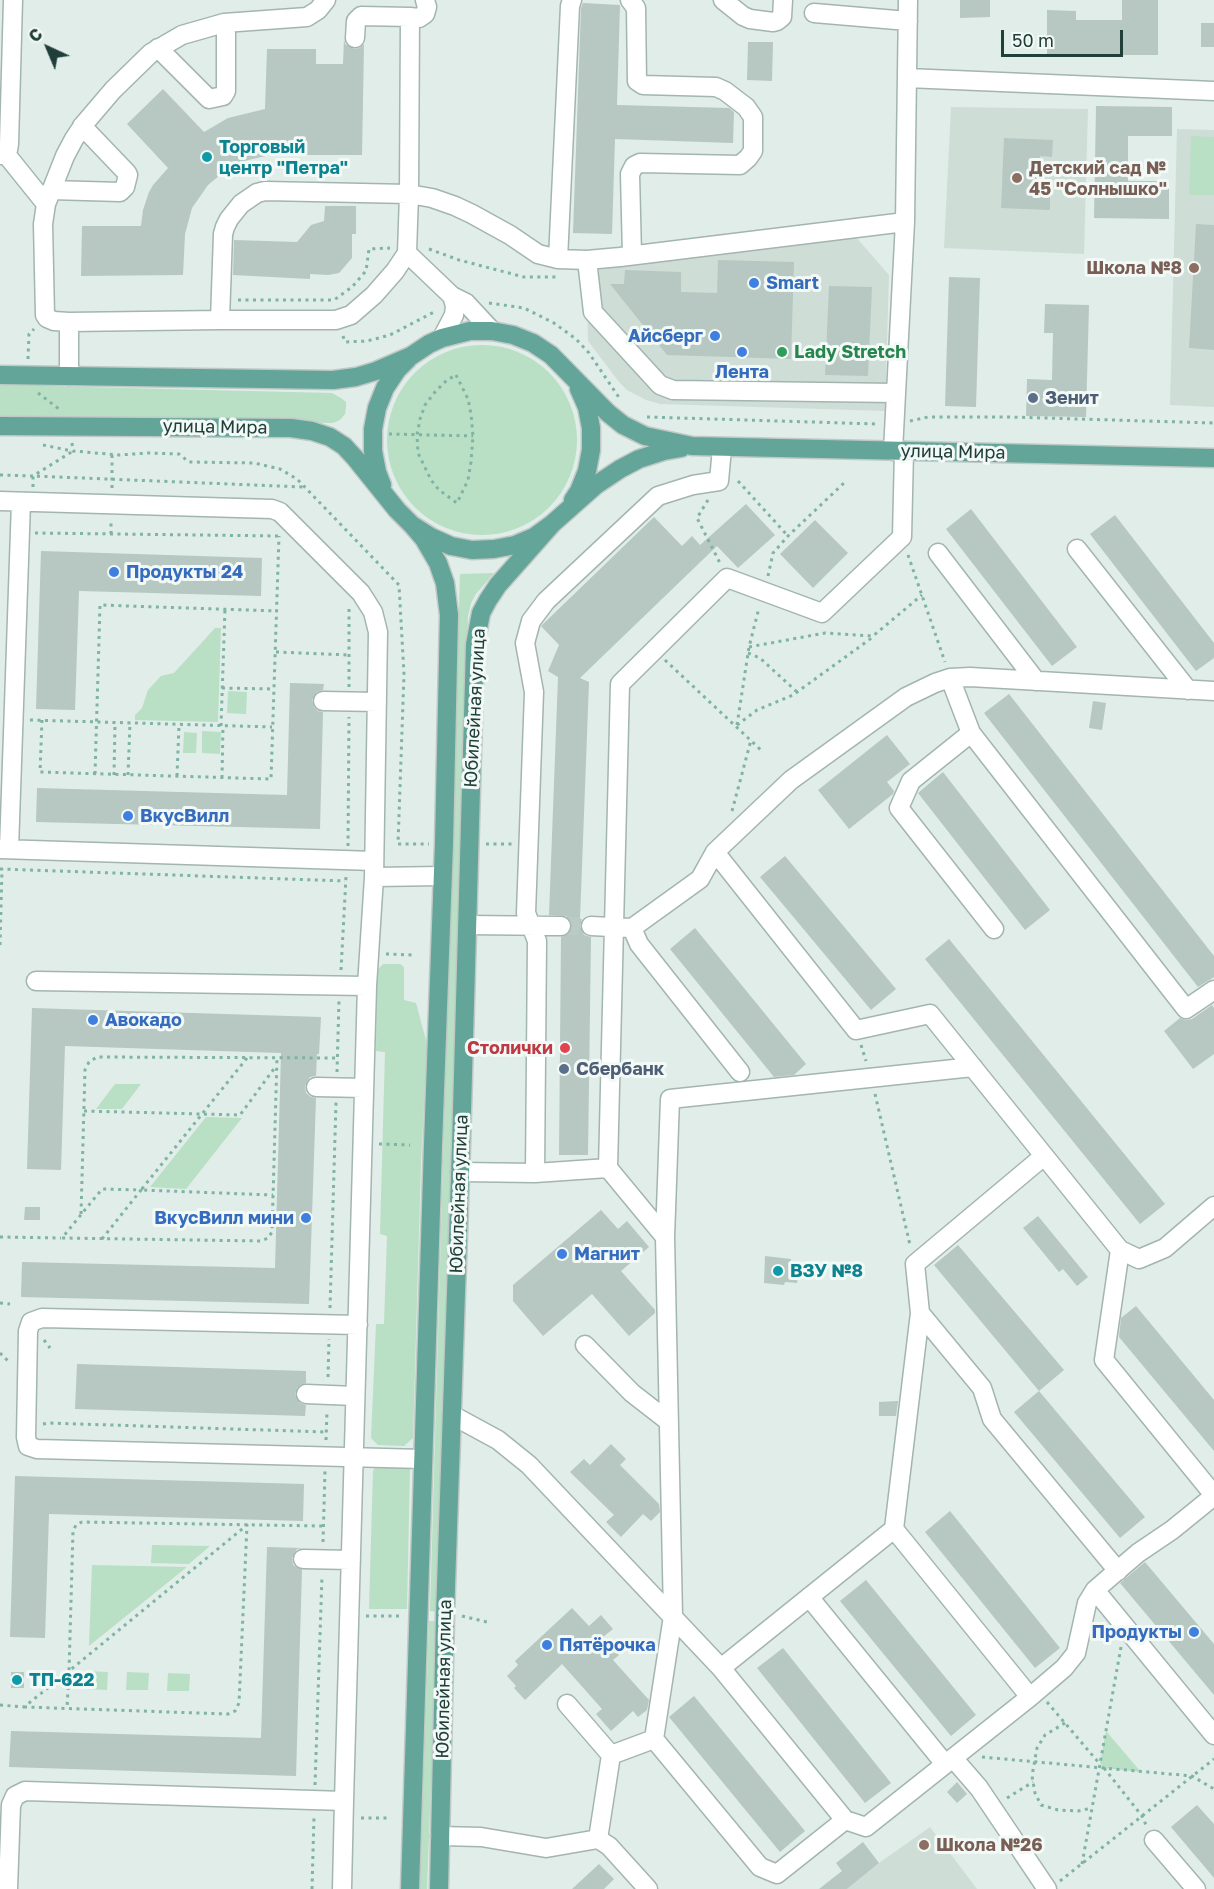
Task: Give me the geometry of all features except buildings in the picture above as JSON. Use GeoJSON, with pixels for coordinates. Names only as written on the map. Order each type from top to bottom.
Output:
{"type":"FeatureCollection","features":[{"type":"Feature","properties":{"kind":"main road","name":"улица Мира"},"geometry":{"type":"LineString","coordinates":[[0,375],[333,380],[376,371],[411,356],[442,338],[470,331],[492,331],[513,335],[533,343],[551,355],[608,413],[623,425],[645,436],[692,446],[1214,458]]}},
{"type":"Feature","properties":{"kind":"main road","name":"улица Мира"},"geometry":{"type":"LineString","coordinates":[[397,510],[385,492],[377,472],[373,434],[377,408],[385,388],[397,370],[411,356]]}},
{"type":"Feature","properties":{"kind":"main road","name":"улица Мира"},"geometry":{"type":"LineString","coordinates":[[566,370],[579,387],[587,407],[591,439],[587,471],[579,491],[567,509]]}},
{"type":"Feature","properties":{"kind":"main road","name":"улица Мира"},"geometry":{"type":"LineString","coordinates":[[0,426],[291,428],[312,431],[330,437],[344,446],[412,525],[430,537],[451,546],[472,550],[515,545],[534,537],[552,525],[596,485],[620,469],[639,459],[664,451],[692,446]]}},
{"type":"Feature","properties":{"kind":"main road","name":"Юбилейная улица"},"geometry":{"type":"LineString","coordinates":[[410,1889],[444,844],[448,600],[445,583],[432,551],[412,525]]}},
{"type":"Feature","properties":{"kind":"main road","name":"Юбилейная улица"},"geometry":{"type":"LineString","coordinates":[[439,1889],[445,1615],[475,645],[481,613],[498,585],[552,525]]}},
{"type":"Feature","properties":{"kind":"street"},"geometry":{"type":"LineString","coordinates":[[13,0],[5,124],[9,144],[3,154],[49,197],[120,192],[128,179],[127,173],[82,126]]}},
{"type":"Feature","properties":{"kind":"street"},"geometry":{"type":"LineString","coordinates":[[326,0],[307,18],[226,23],[182,35],[158,48],[112,90],[82,126],[65,156],[49,197],[44,224],[47,318],[69,322],[336,320],[360,308],[386,283],[406,253],[409,194],[410,17]]}},
{"type":"Feature","properties":{"kind":"street"},"geometry":{"type":"LineString","coordinates":[[355,38],[356,21],[361,16],[419,18],[425,14],[427,7],[425,0]]}},
{"type":"Feature","properties":{"kind":"street"},"geometry":{"type":"LineString","coordinates":[[558,259],[572,0]]}},
{"type":"Feature","properties":{"kind":"street"},"geometry":{"type":"LineString","coordinates":[[630,0],[636,8],[637,81],[643,85],[716,87],[746,107],[753,117],[753,151],[740,165],[640,163],[634,166],[630,174],[632,255]]}},
{"type":"Feature","properties":{"kind":"street"},"geometry":{"type":"LineString","coordinates":[[723,0],[743,16],[773,22],[782,17],[783,0]]}},
{"type":"Feature","properties":{"kind":"street"},"geometry":{"type":"LineString","coordinates":[[664,1238],[608,1168],[620,684],[728,578],[822,613],[903,537],[895,393],[905,222],[908,0]]}},
{"type":"Feature","properties":{"kind":"street"},"geometry":{"type":"LineString","coordinates":[[814,13],[908,21]]}},
{"type":"Feature","properties":{"kind":"street"},"geometry":{"type":"LineString","coordinates":[[158,48],[209,99],[223,96],[226,92],[226,23]]}},
{"type":"Feature","properties":{"kind":"street"},"geometry":{"type":"LineString","coordinates":[[907,78],[1214,91]]}},
{"type":"Feature","properties":{"kind":"street"},"geometry":{"type":"LineString","coordinates":[[220,320],[223,234],[229,219],[249,198],[257,193],[273,190],[409,194],[432,198],[456,206],[510,235],[538,254],[558,259],[587,260],[905,222]]}},
{"type":"Feature","properties":{"kind":"street"},"geometry":{"type":"LineString","coordinates":[[406,253],[452,296],[466,303],[492,331]]}},
{"type":"Feature","properties":{"kind":"street"},"geometry":{"type":"LineString","coordinates":[[587,260],[593,312],[660,385],[674,390],[895,393]]}},
{"type":"Feature","properties":{"kind":"street"},"geometry":{"type":"LineString","coordinates":[[442,338],[454,315],[455,306],[452,296]]}},
{"type":"Feature","properties":{"kind":"street"},"geometry":{"type":"LineString","coordinates":[[69,322],[69,376]]}},
{"type":"Feature","properties":{"kind":"street"},"geometry":{"type":"LineString","coordinates":[[535,1173],[537,941],[526,913],[534,693],[525,643],[531,621],[546,601],[658,496],[693,485],[719,481],[722,448]]}},
{"type":"Feature","properties":{"kind":"street"},"geometry":{"type":"LineString","coordinates":[[0,501],[272,509],[280,512],[361,593],[373,612],[378,632],[374,869],[367,986],[342,1889]]}},
{"type":"Feature","properties":{"kind":"street"},"geometry":{"type":"LineString","coordinates":[[21,501],[5,849],[347,855],[374,869],[442,876]]}},
{"type":"Feature","properties":{"kind":"street"},"geometry":{"type":"LineString","coordinates":[[1077,549],[1188,690]]}},
{"type":"Feature","properties":{"kind":"street"},"geometry":{"type":"LineString","coordinates":[[938,553],[1036,681]]}},
{"type":"Feature","properties":{"kind":"street"},"geometry":{"type":"LineString","coordinates":[[591,926],[633,927],[700,879],[719,848],[791,780],[906,697],[950,678],[970,677],[1214,691]]}},
{"type":"Feature","properties":{"kind":"street"},"geometry":{"type":"LineString","coordinates":[[950,678],[971,734],[1186,1009],[1214,990]]}},
{"type":"Feature","properties":{"kind":"street"},"geometry":{"type":"LineString","coordinates":[[323,695],[377,696]]}},
{"type":"Feature","properties":{"kind":"street"},"geometry":{"type":"LineString","coordinates":[[971,734],[911,781],[899,808],[994,929]]}},
{"type":"Feature","properties":{"kind":"street"},"geometry":{"type":"LineString","coordinates":[[719,848],[856,1030],[930,1014],[1120,1250],[1139,1259],[1165,1248],[1214,1206]]}},
{"type":"Feature","properties":{"kind":"street"},"geometry":{"type":"LineString","coordinates":[[468,925],[561,926]]}},
{"type":"Feature","properties":{"kind":"street"},"geometry":{"type":"LineString","coordinates":[[633,927],[639,944],[740,1072]]}},
{"type":"Feature","properties":{"kind":"street"},"geometry":{"type":"LineString","coordinates":[[36,981],[340,991],[367,986]]}},
{"type":"Feature","properties":{"kind":"street"},"geometry":{"type":"LineString","coordinates":[[845,1820],[777,1874],[760,1867],[654,1739],[672,1616],[664,1238],[670,1099],[972,1067]]}},
{"type":"Feature","properties":{"kind":"street"},"geometry":{"type":"LineString","coordinates":[[316,1087],[364,1088]]}},
{"type":"Feature","properties":{"kind":"street"},"geometry":{"type":"LineString","coordinates":[[721,1668],[894,1529],[920,1313],[915,1264],[1044,1156]]}},
{"type":"Feature","properties":{"kind":"street"},"geometry":{"type":"LineString","coordinates":[[460,1172],[535,1173],[608,1168]]}},
{"type":"Feature","properties":{"kind":"street"},"geometry":{"type":"LineString","coordinates":[[452,1416],[498,1440],[529,1464],[721,1668],[845,1820],[866,1827],[1034,1695],[1064,1668],[1076,1653],[1087,1603],[1095,1590],[1214,1495],[1104,1360],[1120,1250]]}},
{"type":"Feature","properties":{"kind":"street"},"geometry":{"type":"LineString","coordinates":[[920,1313],[982,1388],[992,1419],[1118,1570]]}},
{"type":"Feature","properties":{"kind":"street"},"geometry":{"type":"LineString","coordinates":[[358,1325],[42,1318],[31,1322],[28,1331],[26,1437],[28,1446],[37,1449],[423,1460]]}},
{"type":"Feature","properties":{"kind":"street"},"geometry":{"type":"LineString","coordinates":[[585,1345],[632,1393],[668,1421]]}},
{"type":"Feature","properties":{"kind":"street"},"geometry":{"type":"LineString","coordinates":[[306,1394],[355,1396]]}},
{"type":"Feature","properties":{"kind":"street"},"geometry":{"type":"LineString","coordinates":[[894,1529],[1034,1695]]}},
{"type":"Feature","properties":{"kind":"street"},"geometry":{"type":"LineString","coordinates":[[303,1559],[351,1560]]}},
{"type":"Feature","properties":{"kind":"street"},"geometry":{"type":"LineString","coordinates":[[1095,1590],[1214,1735]]}},
{"type":"Feature","properties":{"kind":"street"},"geometry":{"type":"LineString","coordinates":[[809,1597],[949,1761],[979,1788],[1051,1887]]}},
{"type":"Feature","properties":{"kind":"street"},"geometry":{"type":"LineString","coordinates":[[567,1704],[612,1755]]}},
{"type":"Feature","properties":{"kind":"street"},"geometry":{"type":"LineString","coordinates":[[612,1755],[654,1739]]}},
{"type":"Feature","properties":{"kind":"street"},"geometry":{"type":"LineString","coordinates":[[597,1839],[612,1755]]}},
{"type":"Feature","properties":{"kind":"street"},"geometry":{"type":"LineString","coordinates":[[8,1889],[11,1805],[15,1796],[25,1791],[344,1809]]}},
{"type":"Feature","properties":{"kind":"street"},"geometry":{"type":"LineString","coordinates":[[441,1836],[481,1837],[546,1848],[597,1839],[609,1846],[648,1889]]}},
{"type":"Feature","properties":{"kind":"street"},"geometry":{"type":"LineString","coordinates":[[1154,1840],[1196,1889]]}},
{"type":"Feature","properties":{"kind":"path"},"geometry":{"type":"LineString","coordinates":[[47,318],[29,334],[28,385],[70,418],[73,451]]}},
{"type":"Feature","properties":{"kind":"path"},"geometry":{"type":"LineString","coordinates":[[456,375],[468,399],[473,436],[468,480],[457,503],[430,480],[418,453],[417,435],[425,405],[447,380],[456,375]]}},
{"type":"Feature","properties":{"kind":"path"},"geometry":{"type":"LineString","coordinates":[[373,434],[473,436]]}},
{"type":"Feature","properties":{"kind":"path"},"geometry":{"type":"LineString","coordinates":[[33,476],[73,451],[112,455],[179,454],[189,462],[273,466],[288,473],[305,487],[399,585],[404,674],[398,844],[444,844]]}},
{"type":"Feature","properties":{"kind":"path"},"geometry":{"type":"LineString","coordinates":[[112,455],[112,489]]}},
{"type":"Feature","properties":{"kind":"path"},"geometry":{"type":"LineString","coordinates":[[0,476],[305,487]]}},
{"type":"Feature","properties":{"kind":"path"},"geometry":{"type":"LineString","coordinates":[[719,481],[697,518],[728,578]]}},
{"type":"Feature","properties":{"kind":"path"},"geometry":{"type":"LineString","coordinates":[[738,481],[788,536]]}},
{"type":"Feature","properties":{"kind":"path"},"geometry":{"type":"LineString","coordinates":[[111,515],[111,534]]}},
{"type":"Feature","properties":{"kind":"path"},"geometry":{"type":"LineString","coordinates":[[42,720],[40,772],[271,779],[279,527]]}},
{"type":"Feature","properties":{"kind":"path"},"geometry":{"type":"LineString","coordinates":[[20,532],[280,536]]}},
{"type":"Feature","properties":{"kind":"path"},"geometry":{"type":"LineString","coordinates":[[903,537],[950,678]]}},
{"type":"Feature","properties":{"kind":"path"},"geometry":{"type":"LineString","coordinates":[[737,725],[757,710],[797,692],[873,636],[922,595]]}},
{"type":"Feature","properties":{"kind":"path"},"geometry":{"type":"LineString","coordinates":[[349,604],[349,684]]}},
{"type":"Feature","properties":{"kind":"path"},"geometry":{"type":"LineString","coordinates":[[95,774],[100,605],[276,611]]}},
{"type":"Feature","properties":{"kind":"path"},"geometry":{"type":"LineString","coordinates":[[222,778],[225,609]]}},
{"type":"Feature","properties":{"kind":"path"},"geometry":{"type":"LineString","coordinates":[[749,647],[825,633],[873,636]]}},
{"type":"Feature","properties":{"kind":"path"},"geometry":{"type":"LineString","coordinates":[[654,651],[737,725],[762,751]]}},
{"type":"Feature","properties":{"kind":"path"},"geometry":{"type":"LineString","coordinates":[[275,652],[349,655]]}},
{"type":"Feature","properties":{"kind":"path"},"geometry":{"type":"LineString","coordinates":[[748,653],[759,658],[797,692]]}},
{"type":"Feature","properties":{"kind":"path"},"geometry":{"type":"LineString","coordinates":[[222,688],[274,689]]}},
{"type":"Feature","properties":{"kind":"path"},"geometry":{"type":"LineString","coordinates":[[337,1079],[347,855],[348,716]]}},
{"type":"Feature","properties":{"kind":"path"},"geometry":{"type":"LineString","coordinates":[[30,720],[273,727]]}},
{"type":"Feature","properties":{"kind":"path"},"geometry":{"type":"LineString","coordinates":[[114,775],[115,723]]}},
{"type":"Feature","properties":{"kind":"path"},"geometry":{"type":"LineString","coordinates":[[128,775],[130,723]]}},
{"type":"Feature","properties":{"kind":"path"},"geometry":{"type":"LineString","coordinates":[[177,776],[179,724]]}},
{"type":"Feature","properties":{"kind":"path"},"geometry":{"type":"LineString","coordinates":[[719,848],[751,740]]}},
{"type":"Feature","properties":{"kind":"path"},"geometry":{"type":"LineString","coordinates":[[470,844],[529,844]]}},
{"type":"Feature","properties":{"kind":"path"},"geometry":{"type":"LineString","coordinates":[[0,945],[1,869],[346,881]]}},
{"type":"Feature","properties":{"kind":"path"},"geometry":{"type":"LineString","coordinates":[[369,953],[414,955]]}},
{"type":"Feature","properties":{"kind":"path"},"geometry":{"type":"LineString","coordinates":[[856,1030],[872,1078],[915,1264]]}},
{"type":"Feature","properties":{"kind":"path"},"geometry":{"type":"LineString","coordinates":[[464,1045],[514,1049]]}},
{"type":"Feature","properties":{"kind":"path"},"geometry":{"type":"LineString","coordinates":[[81,1214],[85,1070],[89,1062],[97,1057],[338,1058]]}},
{"type":"Feature","properties":{"kind":"path"},"geometry":{"type":"LineString","coordinates":[[102,1239],[247,1058]]}},
{"type":"Feature","properties":{"kind":"path"},"geometry":{"type":"LineString","coordinates":[[0,1237],[261,1241],[268,1238],[272,1232],[278,1058]]}},
{"type":"Feature","properties":{"kind":"path"},"geometry":{"type":"LineString","coordinates":[[84,1111],[240,1115],[277,1064]]}},
{"type":"Feature","properties":{"kind":"path"},"geometry":{"type":"LineString","coordinates":[[330,1311],[336,1101]]}},
{"type":"Feature","properties":{"kind":"path"},"geometry":{"type":"LineString","coordinates":[[62,1238],[102,1189],[273,1195]]}},
{"type":"Feature","properties":{"kind":"path"},"geometry":{"type":"LineString","coordinates":[[0,1303],[10,1304]]}},
{"type":"Feature","properties":{"kind":"path"},"geometry":{"type":"LineString","coordinates":[[328,1386],[329,1338]]}},
{"type":"Feature","properties":{"kind":"path"},"geometry":{"type":"LineString","coordinates":[[0,1353],[8,1361]]}},
{"type":"Feature","properties":{"kind":"path"},"geometry":{"type":"LineString","coordinates":[[326,1448],[327,1403]]}},
{"type":"Feature","properties":{"kind":"path"},"geometry":{"type":"LineString","coordinates":[[48,1423],[326,1432]]}},
{"type":"Feature","properties":{"kind":"path"},"geometry":{"type":"LineString","coordinates":[[323,1549],[325,1466]]}},
{"type":"Feature","properties":{"kind":"path"},"geometry":{"type":"LineString","coordinates":[[68,1708],[73,1531],[76,1525],[82,1522],[323,1526]]}},
{"type":"Feature","properties":{"kind":"path"},"geometry":{"type":"LineString","coordinates":[[24,1707],[247,1525]]}},
{"type":"Feature","properties":{"kind":"path"},"geometry":{"type":"LineString","coordinates":[[0,1705],[228,1714],[235,1710],[239,1703],[247,1525]]}},
{"type":"Feature","properties":{"kind":"path"},"geometry":{"type":"LineString","coordinates":[[315,1788],[322,1571]]}},
{"type":"Feature","properties":{"kind":"path"},"geometry":{"type":"LineString","coordinates":[[1082,1864],[1124,1626]]}},
{"type":"Feature","properties":{"kind":"path"},"geometry":{"type":"LineString","coordinates":[[1034,1695],[1065,1723],[1100,1763],[1142,1816],[1154,1840]]}},
{"type":"Feature","properties":{"kind":"path"},"geometry":{"type":"LineString","coordinates":[[1065,1723],[1045,1735],[1037,1748],[1033,1782],[1035,1793],[1041,1805],[1058,1810],[1078,1811],[1092,1808]]}},
{"type":"Feature","properties":{"kind":"path"},"geometry":{"type":"LineString","coordinates":[[978,1762],[978,1757],[1192,1776],[1214,1790]]}},
{"type":"Feature","properties":{"kind":"path"},"geometry":{"type":"LineString","coordinates":[[1051,1887],[1214,1759]]}},
{"type":"Feature","properties":{"kind":"path"},"geometry":{"type":"LineString","coordinates":[[1002,1801],[1033,1782]]}},
{"type":"Feature","properties":{"kind":"path"},"geometry":{"type":"LineString","coordinates":[[344,1809],[389,1818]]}},
{"type":"Feature","properties":{"kind":"path"},"geometry":{"type":"LineString","coordinates":[[312,1889],[315,1812]]}},
{"type":"Feature","properties":{"kind":"shaded area","name":"Детский сад № 45 \"Солнышко\""},"geometry":{"type":"Polygon","coordinates":[[[951,107],[1088,109],[1084,254],[944,248],[951,107]]]}},
{"type":"Feature","properties":{"kind":"shaded area","name":"Школа №8"},"geometry":{"type":"Polygon","coordinates":[[[1177,129],[1214,130],[1214,407],[1170,405],[1177,129]]]}},
{"type":"Feature","properties":{"kind":"shaded area"},"geometry":{"type":"Polygon","coordinates":[[[855,236],[889,275],[885,411],[660,404],[627,390],[588,341],[587,285],[583,273],[577,267],[855,236]]]}},
{"type":"Feature","properties":{"kind":"shaded area","name":"Школа №26"},"geometry":{"type":"Polygon","coordinates":[[[930,1827],[977,1889],[847,1889],[879,1863],[930,1827]]]}},
{"type":"Feature","properties":{"kind":"green space"},"geometry":{"type":"Polygon","coordinates":[[[1191,136],[1214,137],[1214,195],[1189,195],[1191,136]]]}},
{"type":"Feature","properties":{"kind":"green space"},"geometry":{"type":"Polygon","coordinates":[[[473,345],[491,345],[527,356],[549,373],[561,387],[570,404],[577,440],[570,476],[561,493],[549,507],[527,524],[510,531],[491,535],[473,535],[437,524],[415,507],[403,493],[391,468],[387,449],[387,431],[398,395],[415,373],[429,361],[454,349],[473,345]]]}},
{"type":"Feature","properties":{"kind":"green space"},"geometry":{"type":"Polygon","coordinates":[[[0,385],[332,393],[346,402],[346,407],[345,414],[333,423],[0,417],[0,385]]]}},
{"type":"Feature","properties":{"kind":"green space"},"geometry":{"type":"Polygon","coordinates":[[[494,573],[476,594],[468,616],[437,1612],[430,1611],[460,574],[494,573]]]}},
{"type":"Feature","properties":{"kind":"green space"},"geometry":{"type":"Polygon","coordinates":[[[215,628],[221,628],[218,722],[135,720],[135,715],[142,708],[148,690],[161,676],[174,673],[215,628]]]}},
{"type":"Feature","properties":{"kind":"green space"},"geometry":{"type":"Polygon","coordinates":[[[228,691],[247,692],[246,714],[227,713],[228,691]]]}},
{"type":"Feature","properties":{"kind":"green space"},"geometry":{"type":"Polygon","coordinates":[[[202,731],[221,732],[220,754],[202,753],[202,731]]]}},
{"type":"Feature","properties":{"kind":"green space"},"geometry":{"type":"Polygon","coordinates":[[[184,732],[197,733],[196,753],[183,753],[184,732]]]}},
{"type":"Feature","properties":{"kind":"green space"},"geometry":{"type":"Polygon","coordinates":[[[383,964],[400,964],[404,967],[404,1000],[416,1003],[427,1044],[413,1438],[404,1446],[378,1445],[371,1438],[376,1324],[384,1324],[387,1236],[380,1234],[385,1052],[376,1051],[377,970],[383,964]]]}},
{"type":"Feature","properties":{"kind":"green space"},"geometry":{"type":"Polygon","coordinates":[[[115,1084],[141,1084],[122,1109],[96,1109],[115,1084]]]}},
{"type":"Feature","properties":{"kind":"green space"},"geometry":{"type":"Polygon","coordinates":[[[206,1117],[242,1118],[186,1189],[150,1187],[206,1117]]]}},
{"type":"Feature","properties":{"kind":"green space"},"geometry":{"type":"Polygon","coordinates":[[[376,1465],[410,1468],[407,1609],[369,1609],[373,1471],[376,1465]]]}},
{"type":"Feature","properties":{"kind":"green space"},"geometry":{"type":"Polygon","coordinates":[[[152,1545],[210,1546],[189,1564],[151,1563],[152,1545]]]}},
{"type":"Feature","properties":{"kind":"green space"},"geometry":{"type":"Polygon","coordinates":[[[92,1565],[187,1567],[89,1646],[92,1565]]]}},
{"type":"Feature","properties":{"kind":"green space"},"geometry":{"type":"Polygon","coordinates":[[[429,1621],[437,1621],[427,1889],[420,1889],[429,1621]]]}},
{"type":"Feature","properties":{"kind":"green space"},"geometry":{"type":"Polygon","coordinates":[[[86,1671],[108,1672],[107,1690],[85,1689],[86,1671]]]}},
{"type":"Feature","properties":{"kind":"green space"},"geometry":{"type":"Polygon","coordinates":[[[127,1672],[149,1673],[148,1690],[126,1690],[127,1672]]]}},
{"type":"Feature","properties":{"kind":"green space"},"geometry":{"type":"Polygon","coordinates":[[[168,1673],[190,1674],[189,1691],[167,1691],[168,1673]]]}},
{"type":"Feature","properties":{"kind":"green space"},"geometry":{"type":"Polygon","coordinates":[[[1106,1731],[1141,1772],[1104,1768],[1100,1763],[1106,1731]]]}},
{"type":"Feature","properties":{"kind":"tunnel"},"geometry":{"type":"LineString","coordinates":[[561,926],[591,926]]}},
{"type":"Feature","properties":{"kind":"place","name":"Торговый центр \"Петра\""},"geometry":{"type":"Point","coordinates":[207,157]}},
{"type":"Feature","properties":{"kind":"place","name":"Детский сад № 45 \"Солнышко\""},"geometry":{"type":"Point","coordinates":[1017,178]}},
{"type":"Feature","properties":{"kind":"place","name":"Школа №8"},"geometry":{"type":"Point","coordinates":[1194,268]}},
{"type":"Feature","properties":{"kind":"place","name":"Smart"},"geometry":{"type":"Point","coordinates":[754,283]}},
{"type":"Feature","properties":{"kind":"place","name":"Айсберг"},"geometry":{"type":"Point","coordinates":[715,336]}},
{"type":"Feature","properties":{"kind":"place","name":"Лента"},"geometry":{"type":"Point","coordinates":[742,352]}},
{"type":"Feature","properties":{"kind":"place","name":"Lady Stretch"},"geometry":{"type":"Point","coordinates":[782,352]}},
{"type":"Feature","properties":{"kind":"place","name":"Зенит"},"geometry":{"type":"Point","coordinates":[1033,398]}},
{"type":"Feature","properties":{"kind":"place","name":"Продукты 24"},"geometry":{"type":"Point","coordinates":[114,572]}},
{"type":"Feature","properties":{"kind":"place","name":"ВкусВилл"},"geometry":{"type":"Point","coordinates":[128,816]}},
{"type":"Feature","properties":{"kind":"place","name":"Авокадо"},"geometry":{"type":"Point","coordinates":[93,1020]}},
{"type":"Feature","properties":{"kind":"place","name":"Столички"},"geometry":{"type":"Point","coordinates":[565,1048]}},
{"type":"Feature","properties":{"kind":"place","name":"Сбербанк"},"geometry":{"type":"Point","coordinates":[564,1069]}},
{"type":"Feature","properties":{"kind":"place","name":"ВкусВилл мини"},"geometry":{"type":"Point","coordinates":[306,1218]}},
{"type":"Feature","properties":{"kind":"place","name":"Магнит"},"geometry":{"type":"Point","coordinates":[562,1254]}},
{"type":"Feature","properties":{"kind":"place","name":"ВЗУ №8"},"geometry":{"type":"Point","coordinates":[778,1271]}},
{"type":"Feature","properties":{"kind":"place","name":"Продукты"},"geometry":{"type":"Point","coordinates":[1194,1632]}},
{"type":"Feature","properties":{"kind":"place","name":"Пятёрочка"},"geometry":{"type":"Point","coordinates":[547,1645]}},
{"type":"Feature","properties":{"kind":"place","name":"ТП-622"},"geometry":{"type":"Point","coordinates":[17,1680]}},
{"type":"Feature","properties":{"kind":"place","name":"Школа №26"},"geometry":{"type":"Point","coordinates":[924,1845]}}]}
